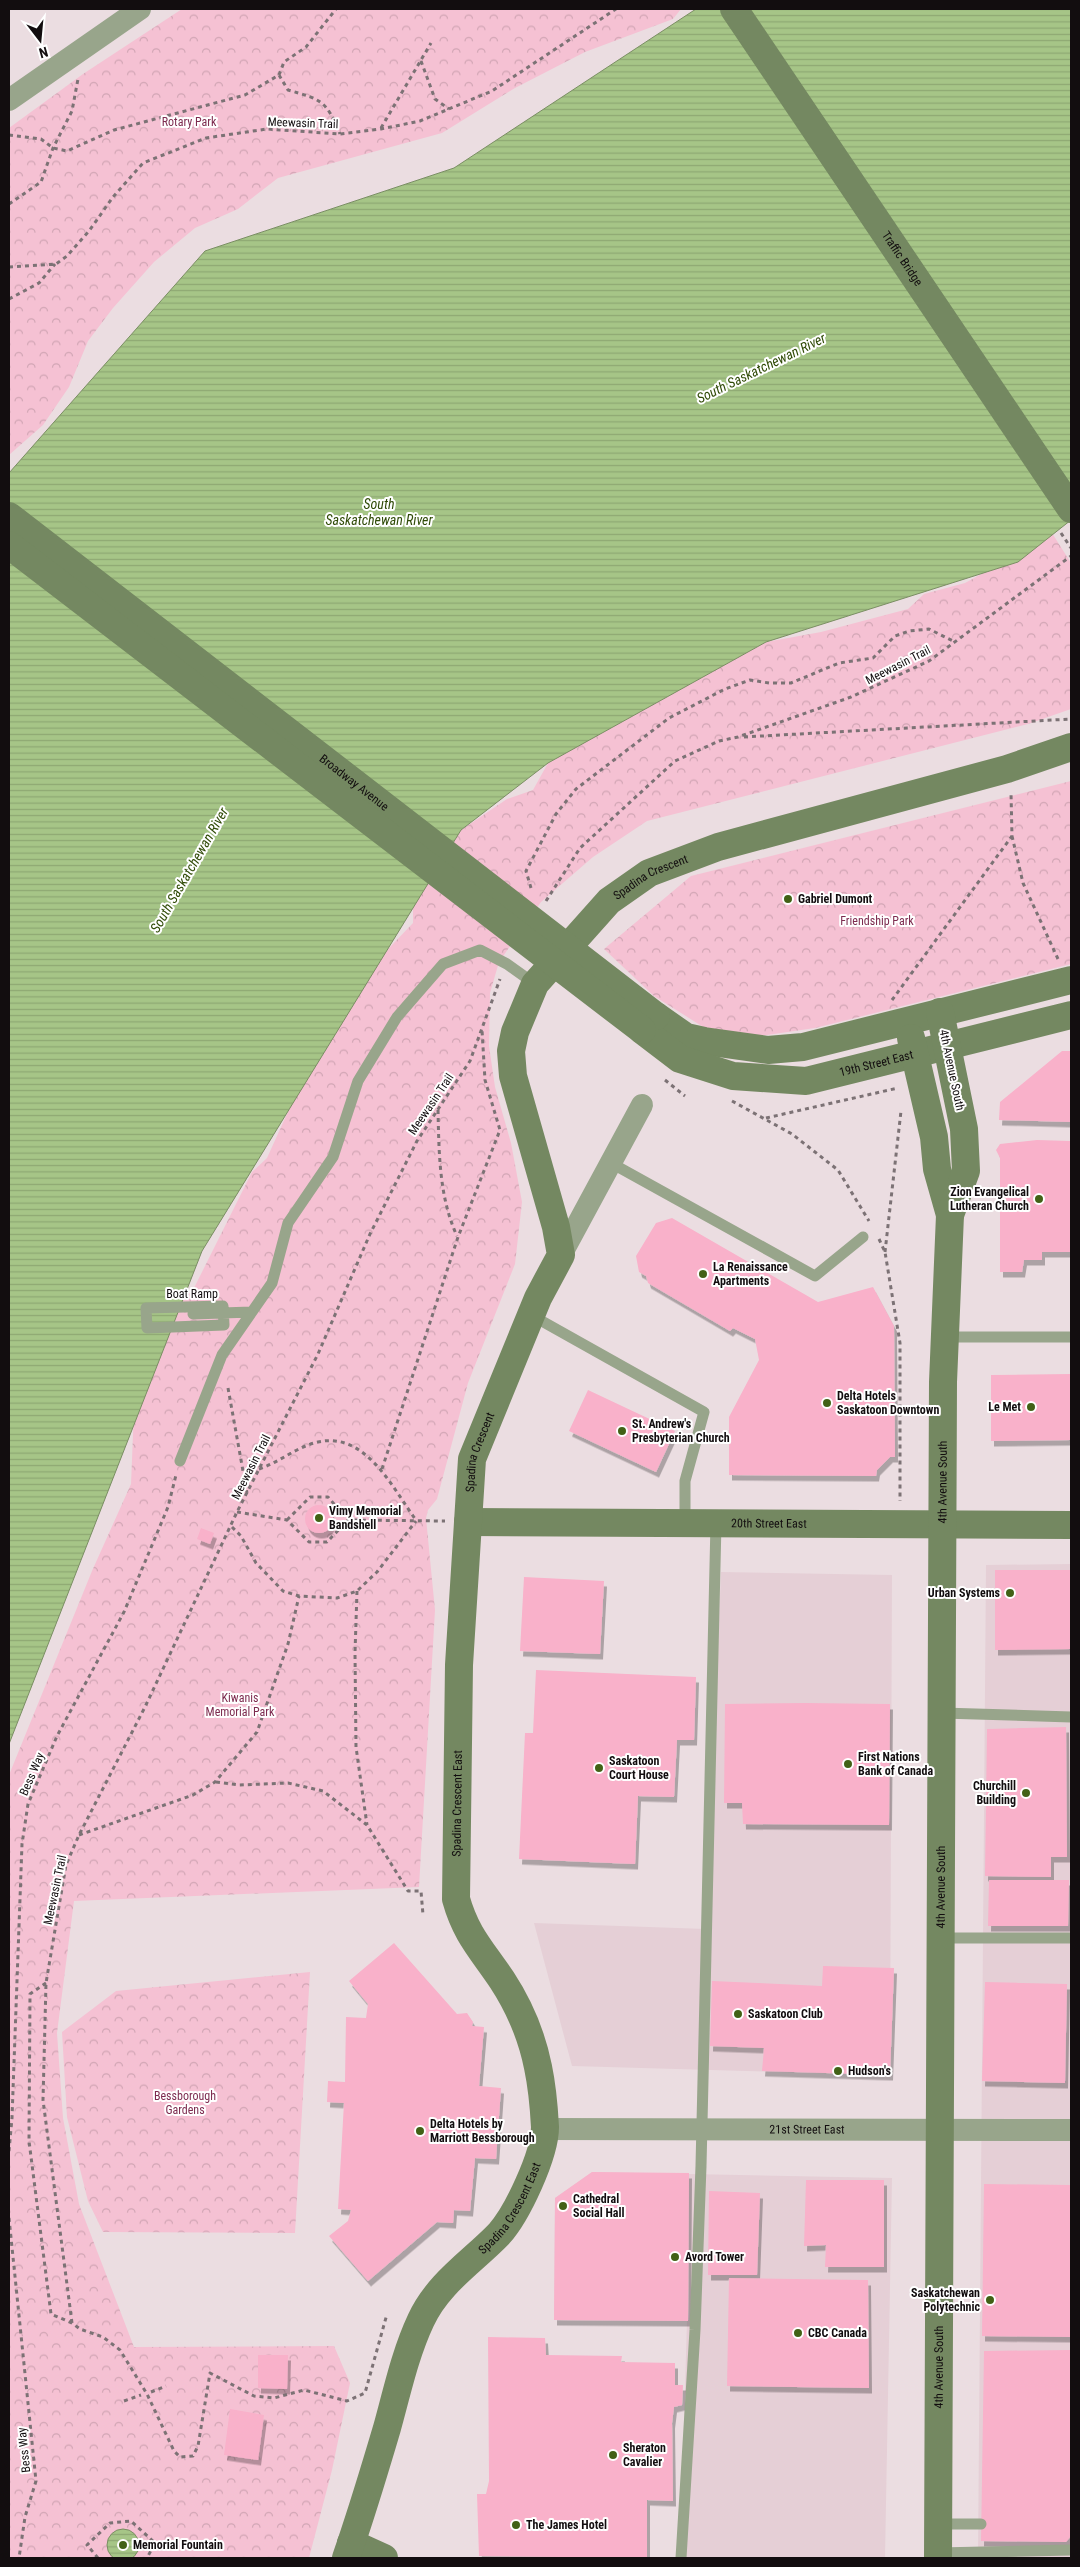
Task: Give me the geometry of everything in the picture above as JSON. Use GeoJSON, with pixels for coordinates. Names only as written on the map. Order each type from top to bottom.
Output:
{"type":"FeatureCollection","features":[{"type":"Feature","properties":{"kind":"main road","name":"Traffic Bridge"},"geometry":{"type":"LineString","coordinates":[[734,9],[1071,509]]}},
{"type":"Feature","properties":{"kind":"main road","name":"Broadway Avenue"},"geometry":{"type":"LineString","coordinates":[[9,516],[649,1023],[680,1059]]}},
{"type":"Feature","properties":{"kind":"main road","name":"Broadway Avenue"},"geometry":{"type":"LineString","coordinates":[[9,545],[649,1023],[686,1037],[768,1050],[803,1047],[903,1010]]}},
{"type":"Feature","properties":{"kind":"main road","name":"Spadina Crescent"},"geometry":{"type":"LineString","coordinates":[[459,1665],[472,1458],[531,1314],[561,1255],[556,1227],[534,1146],[516,1092],[510,1051],[515,1032],[535,984],[609,901],[649,873],[718,846],[1007,769],[1071,747]]}},
{"type":"Feature","properties":{"kind":"main road"},"geometry":{"type":"LineString","coordinates":[[903,1010],[940,1012],[1071,980]]}},
{"type":"Feature","properties":{"kind":"main road","name":"4th Avenue South"},"geometry":{"type":"LineString","coordinates":[[903,1010],[934,1137],[937,1169],[950,1215]]}},
{"type":"Feature","properties":{"kind":"main road","name":"4th Avenue South"},"geometry":{"type":"LineString","coordinates":[[938,2555],[945,1337],[950,1215],[966,1171],[964,1129],[940,1012]]}},
{"type":"Feature","properties":{"kind":"main road","name":"19th Street East"},"geometry":{"type":"LineString","coordinates":[[680,1059],[733,1076],[806,1081],[1071,1015]]}},
{"type":"Feature","properties":{"kind":"main road","name":"20th Street East"},"geometry":{"type":"LineString","coordinates":[[468,1522],[1071,1525]]}},
{"type":"Feature","properties":{"kind":"main road","name":"Spadina Crescent East"},"geometry":{"type":"LineString","coordinates":[[349,2551],[420,2323],[429,2304],[449,2280],[511,2220],[534,2169],[545,2129],[538,2067],[528,2031],[502,1981],[475,1945],[463,1922],[456,1899],[459,1665]]}},
{"type":"Feature","properties":{"kind":"main road"},"geometry":{"type":"LineString","coordinates":[[349,2551],[384,2558]]}},
{"type":"Feature","properties":{"kind":"street"},"geometry":{"type":"LineString","coordinates":[[9,100],[140,9]]}},
{"type":"Feature","properties":{"kind":"street","name":"Spadina Crescent"},"geometry":{"type":"LineString","coordinates":[[561,1255],[642,1105]]}},
{"type":"Feature","properties":{"kind":"street","name":"21st Street East"},"geometry":{"type":"LineString","coordinates":[[545,2129],[1071,2130]]}},
{"type":"Feature","properties":{"kind":"lane"},"geometry":{"type":"LineString","coordinates":[[180,1461],[222,1355],[272,1283],[288,1223],[333,1156],[358,1081],[397,1017],[443,964],[480,950],[507,964],[535,984]]}},
{"type":"Feature","properties":{"kind":"lane"},"geometry":{"type":"LineString","coordinates":[[611,1163],[815,1276],[863,1237]]}},
{"type":"Feature","properties":{"kind":"lane","name":"Boat Ramp"},"geometry":{"type":"LineString","coordinates":[[223,1306],[224,1314],[224,1325],[147,1328],[146,1308],[223,1306]]}},
{"type":"Feature","properties":{"kind":"lane"},"geometry":{"type":"LineString","coordinates":[[224,1314],[251,1312]]}},
{"type":"Feature","properties":{"kind":"lane"},"geometry":{"type":"LineString","coordinates":[[531,1314],[704,1412],[685,1480],[685,1522]]}},
{"type":"Feature","properties":{"kind":"lane"},"geometry":{"type":"LineString","coordinates":[[945,1337],[1071,1337]]}},
{"type":"Feature","properties":{"kind":"lane"},"geometry":{"type":"LineString","coordinates":[[681,2558],[694,2330],[701,2130],[716,1523]]}},
{"type":"Feature","properties":{"kind":"lane"},"geometry":{"type":"LineString","coordinates":[[942,1713],[1071,1717]]}},
{"type":"Feature","properties":{"kind":"lane"},"geometry":{"type":"LineString","coordinates":[[941,1938],[1071,1938]]}},
{"type":"Feature","properties":{"kind":"lane"},"geometry":{"type":"LineString","coordinates":[[938,2524],[981,2524]]}},
{"type":"Feature","properties":{"kind":"lane"},"geometry":{"type":"LineString","coordinates":[[938,2555],[1071,2550]]}},
{"type":"Feature","properties":{"kind":"path"},"geometry":{"type":"LineString","coordinates":[[9,135],[41,139],[53,148],[67,151],[114,130],[245,94],[279,75],[284,62],[306,48],[336,9]]}},
{"type":"Feature","properties":{"kind":"path","name":"Meewasin Trail"},"geometry":{"type":"LineString","coordinates":[[9,299],[39,283],[56,264],[67,256],[89,231],[113,197],[143,163],[206,138],[267,129],[340,134],[381,129],[420,121],[492,91],[616,9]]}},
{"type":"Feature","properties":{"kind":"path"},"geometry":{"type":"LineString","coordinates":[[381,129],[431,43]]}},
{"type":"Feature","properties":{"kind":"path"},"geometry":{"type":"LineString","coordinates":[[9,204],[41,182],[53,148],[72,111],[78,76],[69,58]]}},
{"type":"Feature","properties":{"kind":"path"},"geometry":{"type":"LineString","coordinates":[[420,61],[434,99],[450,109]]}},
{"type":"Feature","properties":{"kind":"path"},"geometry":{"type":"LineString","coordinates":[[279,75],[288,90],[317,99],[330,110],[340,134]]}},
{"type":"Feature","properties":{"kind":"path"},"geometry":{"type":"LineString","coordinates":[[9,267],[56,264]]}},
{"type":"Feature","properties":{"kind":"path","name":"Meewasin Trail"},"geometry":{"type":"LineString","coordinates":[[542,906],[580,848],[675,762],[719,741],[738,737],[851,697],[929,661],[1071,556]]}},
{"type":"Feature","properties":{"kind":"path"},"geometry":{"type":"LineString","coordinates":[[534,896],[526,871],[556,814],[576,789],[670,718],[725,689],[750,680],[769,683],[791,683],[839,663],[874,658],[895,636],[909,631],[929,629],[955,642]]}},
{"type":"Feature","properties":{"kind":"path","name":"Meewasin Trail"},"geometry":{"type":"LineString","coordinates":[[738,737],[1071,719]]}},
{"type":"Feature","properties":{"kind":"path"},"geometry":{"type":"LineString","coordinates":[[1007,769],[1013,807],[1012,836],[1023,884],[1058,959],[1049,962]]}},
{"type":"Feature","properties":{"kind":"path"},"geometry":{"type":"LineString","coordinates":[[903,1010],[890,1002],[1012,836]]}},
{"type":"Feature","properties":{"kind":"path","name":"Meewasin Trail"},"geometry":{"type":"LineString","coordinates":[[72,2323],[43,2100],[46,1983],[66,1864],[232,1527],[237,1512],[318,1354],[378,1217],[417,1141],[470,1061],[507,964]]}},
{"type":"Feature","properties":{"kind":"path"},"geometry":{"type":"LineString","coordinates":[[382,1469],[458,1237],[500,1130],[485,1080],[482,1026]]}},
{"type":"Feature","properties":{"kind":"path"},"geometry":{"type":"LineString","coordinates":[[766,1118],[904,1087]]}},
{"type":"Feature","properties":{"kind":"path"},"geometry":{"type":"LineString","coordinates":[[730,1101],[766,1118],[792,1134],[838,1170],[871,1224]]}},
{"type":"Feature","properties":{"kind":"path"},"geometry":{"type":"LineString","coordinates":[[898,1524],[900,1343],[885,1252],[902,1106]]}},
{"type":"Feature","properties":{"kind":"path"},"geometry":{"type":"LineString","coordinates":[[438,1109],[442,1185],[448,1216],[458,1237]]}},
{"type":"Feature","properties":{"kind":"path"},"geometry":{"type":"LineString","coordinates":[[875,1232],[885,1252]]}},
{"type":"Feature","properties":{"kind":"path"},"geometry":{"type":"LineString","coordinates":[[222,1355],[247,1493]]}},
{"type":"Feature","properties":{"kind":"path"},"geometry":{"type":"LineString","coordinates":[[259,1469],[276,1463],[294,1450],[320,1441],[349,1443],[382,1469],[416,1521]]}},
{"type":"Feature","properties":{"kind":"path","name":"Bess Way"},"geometry":{"type":"LineString","coordinates":[[9,2151],[12,2118],[22,1844],[28,1804],[57,1736],[124,1612],[168,1507],[180,1461]]}},
{"type":"Feature","properties":{"kind":"path"},"geometry":{"type":"LineString","coordinates":[[287,1520],[310,1497],[328,1497],[348,1520]]}},
{"type":"Feature","properties":{"kind":"path"},"geometry":{"type":"LineString","coordinates":[[237,1512],[287,1520],[309,1542],[327,1542],[348,1520],[416,1521]]}},
{"type":"Feature","properties":{"kind":"path"},"geometry":{"type":"LineString","coordinates":[[232,1527],[241,1536],[256,1563],[282,1590],[299,1596],[337,1598],[357,1591],[377,1572],[416,1521]]}},
{"type":"Feature","properties":{"kind":"path"},"geometry":{"type":"LineString","coordinates":[[357,1591],[354,1652],[356,1747],[367,1825]]}},
{"type":"Feature","properties":{"kind":"path"},"geometry":{"type":"LineString","coordinates":[[79,1835],[193,1795],[215,1782],[257,1732],[288,1644],[299,1596]]}},
{"type":"Feature","properties":{"kind":"path"},"geometry":{"type":"LineString","coordinates":[[215,1782],[238,1785],[288,1783],[323,1791],[367,1825],[408,1891],[421,1891],[424,1915]]}},
{"type":"Feature","properties":{"kind":"path"},"geometry":{"type":"LineString","coordinates":[[46,1983],[30,1994],[29,2141],[51,2314],[72,2323],[80,2329],[103,2337],[120,2350],[147,2394],[174,2451],[180,2457],[193,2456],[198,2446],[210,2373],[254,2396],[274,2398],[304,2390],[346,2401],[365,2393],[387,2314]]}},
{"type":"Feature","properties":{"kind":"path","name":"Bess Way"},"geometry":{"type":"LineString","coordinates":[[9,2218],[36,2481],[25,2517],[19,2558]]}},
{"type":"Feature","properties":{"kind":"path"},"geometry":{"type":"LineString","coordinates":[[152,2392],[166,2386]]}},
{"type":"Feature","properties":{"kind":"path"},"geometry":{"type":"LineString","coordinates":[[124,2401],[141,2395]]}},
{"type":"Feature","properties":{"kind":"path"},"geometry":{"type":"LineString","coordinates":[[98,2558],[87,2545],[110,2523],[131,2522],[155,2543],[147,2558]]}},
{"type":"Feature","properties":{"kind":"shaded area"},"geometry":{"type":"Polygon","coordinates":[[[1071,1564],[1071,2558],[978,2558],[986,1565],[1071,1564]]]}},
{"type":"Feature","properties":{"kind":"shaded area"},"geometry":{"type":"Polygon","coordinates":[[[721,1572],[892,1575],[890,2075],[572,2066],[534,1923],[706,1929],[721,1572]]]}},
{"type":"Feature","properties":{"kind":"shaded area"},"geometry":{"type":"Polygon","coordinates":[[[592,2172],[892,2178],[885,2558],[680,2558],[687,2321],[554,2320],[555,2198],[592,2172]]]}},
{"type":"Feature","properties":{"kind":"green space","name":"Rotary Park"},"geometry":{"type":"Polygon","coordinates":[[[182,9],[681,9],[673,19],[585,52],[515,88],[442,133],[278,178],[238,209],[195,228],[154,262],[113,308],[88,341],[69,387],[43,425],[9,455],[9,128],[83,74],[182,9]]]}},
{"type":"Feature","properties":{"kind":"green space","name":"Kiwanis Memorial Park"},"geometry":{"type":"Polygon","coordinates":[[[1052,533],[1071,563],[1071,709],[1028,724],[647,821],[593,857],[541,902],[499,962],[490,993],[489,1046],[495,1087],[511,1143],[522,1202],[515,1264],[468,1383],[437,1499],[428,1510],[426,1518],[435,1610],[419,1887],[74,1901],[57,2033],[63,2118],[79,2204],[134,2347],[334,2346],[350,2383],[332,2470],[309,2558],[9,2558],[9,1775],[92,1571],[131,1484],[134,1410],[179,1304],[194,1288],[252,1172],[267,1158],[315,1052],[371,967],[413,923],[413,902],[461,830],[507,799],[533,790],[548,763],[672,691],[766,642],[821,632],[908,609],[924,594],[965,583],[996,566],[1018,562],[1052,533]]]}},
{"type":"Feature","properties":{"kind":"green space","name":"Friendship Park"},"geometry":{"type":"Polygon","coordinates":[[[1071,781],[1071,964],[815,1028],[753,1037],[708,1030],[654,996],[604,949],[691,876],[1071,781]]]}},
{"type":"Feature","properties":{"kind":"green space","name":"Bessborough Gardens"},"geometry":{"type":"Polygon","coordinates":[[[310,1972],[295,2233],[103,2232],[88,2201],[67,2117],[62,2032],[116,1991],[310,1972]]]}},
{"type":"Feature","properties":{"kind":"water","name":"South Saskatchewan River"},"geometry":{"type":"Polygon","coordinates":[[[696,9],[1071,9],[1071,520],[1018,562],[766,642],[548,763],[461,830],[202,1251],[9,1744],[9,473],[205,251],[454,168],[696,9]]]}},
{"type":"Feature","properties":{"kind":"water","name":"Memorial Fountain"},"geometry":{"type":"Polygon","coordinates":[[[123,2529],[129,2530],[134,2534],[138,2539],[138,2551],[134,2556],[129,2560],[123,2561],[117,2560],[112,2556],[108,2551],[107,2545],[108,2539],[112,2534],[117,2530],[123,2529]]]}},
{"type":"Feature","properties":{"kind":"building"},"geometry":{"type":"Polygon","coordinates":[[[1062,1051],[1071,1051],[1071,1122],[999,1120],[1000,1102],[1062,1051]]]}},
{"type":"Feature","properties":{"kind":"building"},"geometry":{"type":"Polygon","coordinates":[[[1037,1140],[1071,1141],[1071,1252],[1042,1252],[1042,1260],[1024,1260],[1022,1272],[1000,1272],[1000,1158],[996,1150],[1000,1144],[1037,1140]]]}},
{"type":"Feature","properties":{"kind":"building"},"geometry":{"type":"Polygon","coordinates":[[[672,1218],[818,1302],[873,1287],[894,1326],[895,1457],[890,1457],[877,1470],[876,1476],[729,1475],[729,1417],[759,1360],[755,1339],[733,1328],[730,1331],[648,1283],[646,1276],[639,1272],[636,1256],[656,1223],[672,1218]]]}},
{"type":"Feature","properties":{"kind":"building","name":"Le Met"},"geometry":{"type":"Polygon","coordinates":[[[1071,1374],[1071,1440],[991,1441],[991,1375],[1071,1374]]]}},
{"type":"Feature","properties":{"kind":"building","name":"St. Andrew's Presbyterian Church"},"geometry":{"type":"Polygon","coordinates":[[[588,1390],[675,1431],[656,1472],[569,1431],[588,1390]]]}},
{"type":"Feature","properties":{"kind":"building","name":"Vimy Memorial Bandshell"},"geometry":{"type":"Polygon","coordinates":[[[319,1505],[329,1509],[333,1519],[329,1529],[319,1533],[309,1529],[305,1519],[309,1509],[319,1505]]]}},
{"type":"Feature","properties":{"kind":"building"},"geometry":{"type":"Polygon","coordinates":[[[201,1528],[214,1533],[210,1544],[197,1539],[201,1528]]]}},
{"type":"Feature","properties":{"kind":"building"},"geometry":{"type":"Polygon","coordinates":[[[995,1570],[1071,1570],[1071,1649],[995,1650],[995,1570]]]}},
{"type":"Feature","properties":{"kind":"building"},"geometry":{"type":"Polygon","coordinates":[[[524,1577],[604,1581],[600,1654],[520,1651],[524,1577]]]}},
{"type":"Feature","properties":{"kind":"building","name":"Saskatoon Court House"},"geometry":{"type":"Polygon","coordinates":[[[536,1670],[696,1677],[694,1740],[677,1740],[674,1797],[638,1796],[635,1864],[519,1859],[525,1733],[533,1733],[536,1670]]]}},
{"type":"Feature","properties":{"kind":"building"},"geometry":{"type":"Polygon","coordinates":[[[725,1704],[890,1704],[889,1825],[743,1824],[742,1803],[724,1803],[725,1704]]]}},
{"type":"Feature","properties":{"kind":"building","name":"Churchill Building"},"geometry":{"type":"Polygon","coordinates":[[[1066,1727],[1067,1857],[1051,1857],[1051,1877],[985,1876],[987,1729],[1066,1727]]]}},
{"type":"Feature","properties":{"kind":"building"},"geometry":{"type":"Polygon","coordinates":[[[989,1880],[1069,1880],[1068,1926],[988,1926],[989,1880]]]}},
{"type":"Feature","properties":{"kind":"building","name":"Delta Hotels by Marriott Bessborough"},"geometry":{"type":"Polygon","coordinates":[[[394,1943],[457,2014],[467,2013],[473,2022],[472,2026],[484,2027],[479,2086],[501,2088],[496,2159],[475,2158],[470,2211],[454,2210],[453,2223],[437,2222],[368,2281],[329,2236],[348,2221],[351,2210],[338,2209],[344,2103],[327,2102],[328,2081],[345,2082],[346,2017],[366,2018],[368,2004],[349,1981],[394,1943]]]}},
{"type":"Feature","properties":{"kind":"building"},"geometry":{"type":"Polygon","coordinates":[[[823,1966],[894,1968],[890,2075],[762,2071],[764,2048],[710,2046],[712,1981],[822,1986],[823,1966]]]}},
{"type":"Feature","properties":{"kind":"building"},"geometry":{"type":"Polygon","coordinates":[[[985,1982],[1067,1984],[1065,2083],[982,2081],[985,1982]]]}},
{"type":"Feature","properties":{"kind":"building"},"geometry":{"type":"Polygon","coordinates":[[[592,2172],[689,2173],[688,2321],[554,2320],[555,2198],[592,2172]]]}},
{"type":"Feature","properties":{"kind":"building"},"geometry":{"type":"Polygon","coordinates":[[[806,2180],[884,2180],[884,2267],[825,2267],[826,2245],[804,2246],[806,2180]]]}},
{"type":"Feature","properties":{"kind":"building"},"geometry":{"type":"Polygon","coordinates":[[[984,2184],[1071,2185],[1071,2337],[982,2336],[984,2184]]]}},
{"type":"Feature","properties":{"kind":"building"},"geometry":{"type":"Polygon","coordinates":[[[709,2191],[760,2193],[757,2275],[708,2275],[709,2191]]]}},
{"type":"Feature","properties":{"kind":"building","name":"CBC Canada"},"geometry":{"type":"Polygon","coordinates":[[[729,2278],[868,2280],[869,2388],[727,2386],[729,2278]]]}},
{"type":"Feature","properties":{"kind":"building"},"geometry":{"type":"Polygon","coordinates":[[[488,2337],[545,2338],[546,2355],[622,2356],[621,2362],[675,2363],[675,2385],[683,2385],[682,2405],[674,2407],[672,2423],[673,2501],[647,2500],[647,2558],[479,2556],[477,2494],[486,2494],[489,2481],[488,2337]]]}},
{"type":"Feature","properties":{"kind":"building"},"geometry":{"type":"Polygon","coordinates":[[[1071,2350],[1071,2536],[1066,2542],[981,2541],[984,2351],[1071,2350]]]}},
{"type":"Feature","properties":{"kind":"building"},"geometry":{"type":"Polygon","coordinates":[[[258,2355],[288,2355],[287,2389],[258,2388],[258,2355]]]}},
{"type":"Feature","properties":{"kind":"building"},"geometry":{"type":"Polygon","coordinates":[[[230,2409],[264,2415],[258,2460],[224,2455],[230,2409]]]}},
{"type":"Feature","properties":{"kind":"place","name":"Gabriel Dumont"},"geometry":{"type":"Point","coordinates":[788,899]}},
{"type":"Feature","properties":{"kind":"place","name":"Zion Evangelical Lutheran Church"},"geometry":{"type":"Point","coordinates":[1039,1199]}},
{"type":"Feature","properties":{"kind":"place","name":"La Renaissance Apartments"},"geometry":{"type":"Point","coordinates":[703,1274]}},
{"type":"Feature","properties":{"kind":"place","name":"Delta Hotels Saskatoon Downtown"},"geometry":{"type":"Point","coordinates":[827,1403]}},
{"type":"Feature","properties":{"kind":"place","name":"Le Met"},"geometry":{"type":"Point","coordinates":[1031,1407]}},
{"type":"Feature","properties":{"kind":"place","name":"St. Andrew's Presbyterian Church"},"geometry":{"type":"Point","coordinates":[622,1431]}},
{"type":"Feature","properties":{"kind":"place","name":"Vimy Memorial Bandshell"},"geometry":{"type":"Point","coordinates":[319,1518]}},
{"type":"Feature","properties":{"kind":"place","name":"Urban Systems"},"geometry":{"type":"Point","coordinates":[1010,1593]}},
{"type":"Feature","properties":{"kind":"place","name":"First Nations Bank of Canada"},"geometry":{"type":"Point","coordinates":[848,1764]}},
{"type":"Feature","properties":{"kind":"place","name":"Saskatoon Court House"},"geometry":{"type":"Point","coordinates":[599,1768]}},
{"type":"Feature","properties":{"kind":"place","name":"Churchill Building"},"geometry":{"type":"Point","coordinates":[1026,1793]}},
{"type":"Feature","properties":{"kind":"place","name":"Saskatoon Club"},"geometry":{"type":"Point","coordinates":[738,2014]}},
{"type":"Feature","properties":{"kind":"place","name":"Hudson's"},"geometry":{"type":"Point","coordinates":[838,2071]}},
{"type":"Feature","properties":{"kind":"place","name":"Delta Hotels by Marriott Bessborough"},"geometry":{"type":"Point","coordinates":[420,2131]}},
{"type":"Feature","properties":{"kind":"place","name":"Cathedral Social Hall"},"geometry":{"type":"Point","coordinates":[563,2206]}},
{"type":"Feature","properties":{"kind":"place","name":"Avord Tower"},"geometry":{"type":"Point","coordinates":[675,2257]}},
{"type":"Feature","properties":{"kind":"place","name":"Saskatchewan Polytechnic"},"geometry":{"type":"Point","coordinates":[990,2300]}},
{"type":"Feature","properties":{"kind":"place","name":"CBC Canada"},"geometry":{"type":"Point","coordinates":[798,2333]}},
{"type":"Feature","properties":{"kind":"place","name":"Sheraton Cavalier"},"geometry":{"type":"Point","coordinates":[613,2455]}},
{"type":"Feature","properties":{"kind":"place","name":"The James Hotel"},"geometry":{"type":"Point","coordinates":[516,2525]}},
{"type":"Feature","properties":{"kind":"place","name":"Memorial Fountain"},"geometry":{"type":"Point","coordinates":[123,2545]}}]}
